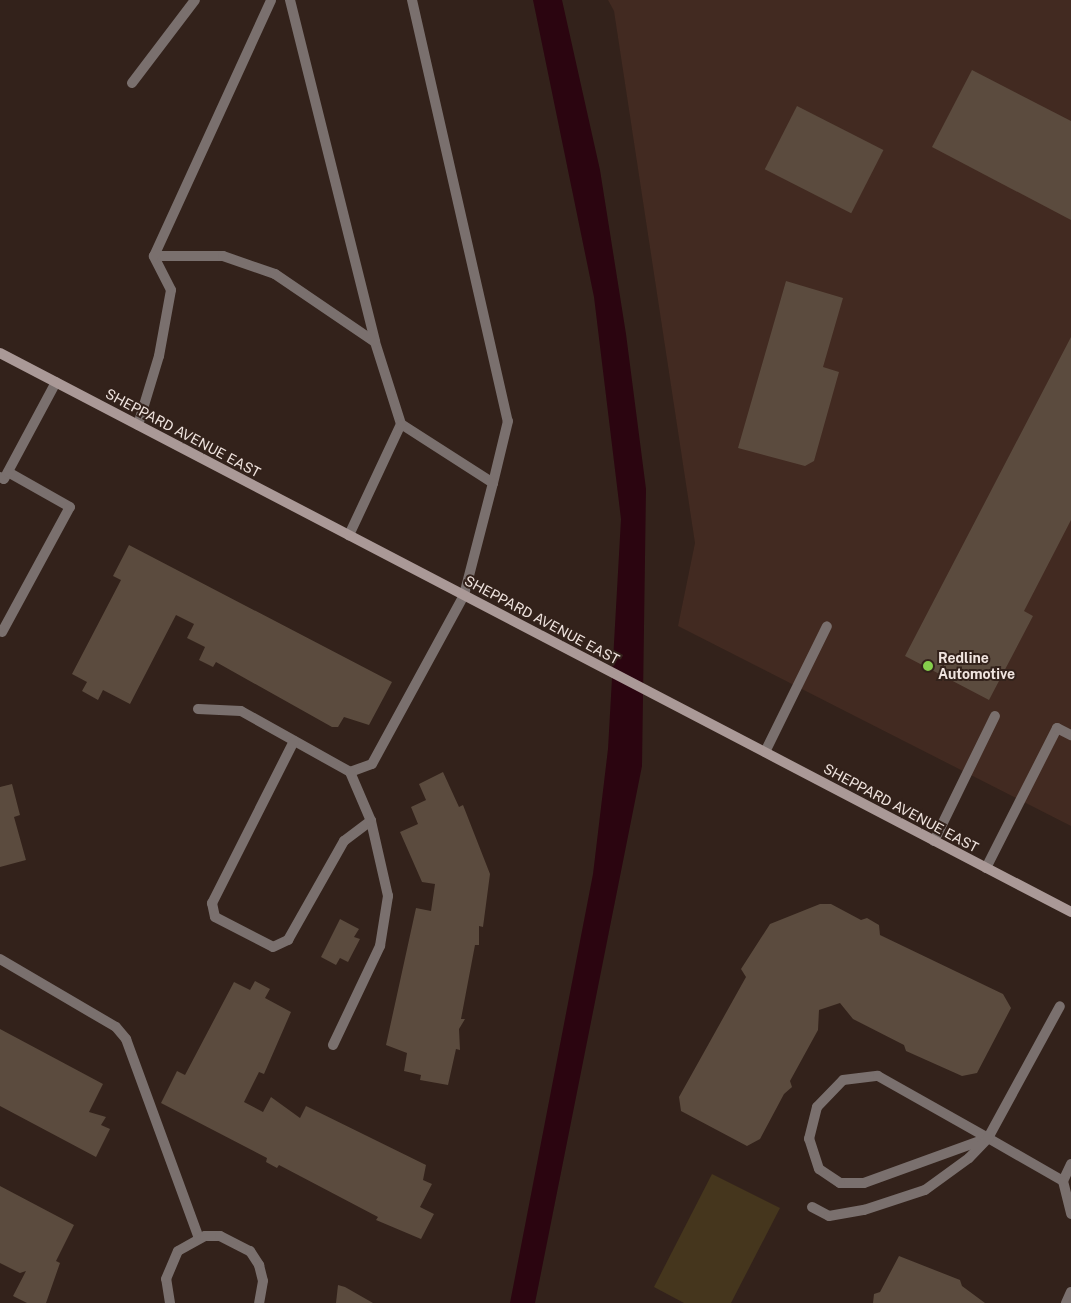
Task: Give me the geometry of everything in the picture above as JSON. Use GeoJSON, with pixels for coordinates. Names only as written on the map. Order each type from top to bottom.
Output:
{"type":"FeatureCollection","features":[{"type":"Feature","properties":{"kind":"main road","name":"SHEPPARD AVENUE EAST"},"geometry":{"type":"LineString","coordinates":[[0,353],[1071,912]]}},
{"type":"Feature","properties":{"kind":"street"},"geometry":{"type":"LineString","coordinates":[[132,84],[195,0]]}},
{"type":"Feature","properties":{"kind":"street"},"geometry":{"type":"LineString","coordinates":[[154,256],[271,0]]}},
{"type":"Feature","properties":{"kind":"street"},"geometry":{"type":"LineString","coordinates":[[290,0],[375,342],[401,424],[493,483]]}},
{"type":"Feature","properties":{"kind":"street"},"geometry":{"type":"LineString","coordinates":[[350,772],[372,764],[464,595],[508,421],[412,0]]}},
{"type":"Feature","properties":{"kind":"street"},"geometry":{"type":"LineString","coordinates":[[154,256],[223,256],[275,274],[375,342]]}},
{"type":"Feature","properties":{"kind":"street"},"geometry":{"type":"LineString","coordinates":[[138,425],[159,356],[171,290],[154,256]]}},
{"type":"Feature","properties":{"kind":"street"},"geometry":{"type":"LineString","coordinates":[[2,632],[70,507],[4,475],[56,382]]}},
{"type":"Feature","properties":{"kind":"street"},"geometry":{"type":"LineString","coordinates":[[349,535],[401,424]]}},
{"type":"Feature","properties":{"kind":"street"},"geometry":{"type":"LineString","coordinates":[[765,752],[827,626]]}},
{"type":"Feature","properties":{"kind":"street"},"geometry":{"type":"LineString","coordinates":[[198,709],[242,711],[350,772],[372,820],[388,896],[380,946],[333,1045]]}},
{"type":"Feature","properties":{"kind":"street"},"geometry":{"type":"LineString","coordinates":[[934,841],[995,716]]}},
{"type":"Feature","properties":{"kind":"street"},"geometry":{"type":"LineString","coordinates":[[986,868],[1057,728],[1071,735]]}},
{"type":"Feature","properties":{"kind":"street"},"geometry":{"type":"LineString","coordinates":[[294,740],[212,903],[215,917],[273,947],[288,940],[344,841],[372,820]]}},
{"type":"Feature","properties":{"kind":"street"},"geometry":{"type":"LineString","coordinates":[[0,959],[116,1026],[126,1039],[199,1238]]}},
{"type":"Feature","properties":{"kind":"street"},"geometry":{"type":"LineString","coordinates":[[812,1208],[829,1216],[925,1190],[969,1158],[988,1138],[1060,1006]]}},
{"type":"Feature","properties":{"kind":"street"},"geometry":{"type":"LineString","coordinates":[[988,1138],[864,1183],[840,1183],[819,1169],[809,1139],[817,1106],[843,1080],[878,1076],[988,1138],[1063,1181]]}},
{"type":"Feature","properties":{"kind":"street"},"geometry":{"type":"LineString","coordinates":[[1071,1164],[1063,1181],[1071,1214]]}},
{"type":"Feature","properties":{"kind":"street"},"geometry":{"type":"LineString","coordinates":[[170,1303],[166,1279],[170,1264],[178,1251],[199,1238],[220,1236],[250,1250],[263,1281],[259,1303]]}},
{"type":"Feature","properties":{"kind":"street"},"geometry":{"type":"LineString","coordinates":[[1066,1303],[1071,1292]]}},
{"type":"Feature","properties":{"kind":"shaded area"},"geometry":{"type":"Polygon","coordinates":[[[533,0],[562,0],[600,170],[626,334],[646,489],[642,766],[535,1303],[510,1303],[593,874],[608,749],[621,519],[594,297],[533,0]]]}},
{"type":"Feature","properties":{"kind":"shaded area"},"geometry":{"type":"Polygon","coordinates":[[[608,0],[1071,0],[1071,826],[678,626],[695,543],[614,11],[608,0]]]}},
{"type":"Feature","properties":{"kind":"shaded area"},"geometry":{"type":"Polygon","coordinates":[[[712,1174],[780,1208],[731,1303],[684,1303],[654,1287],[712,1174]]]}},
{"type":"Feature","properties":{"kind":"building"},"geometry":{"type":"Polygon","coordinates":[[[972,70],[1071,121],[1071,220],[932,147],[972,70]]]}},
{"type":"Feature","properties":{"kind":"building"},"geometry":{"type":"Polygon","coordinates":[[[797,106],[883,150],[851,213],[765,169],[797,106]]]}},
{"type":"Feature","properties":{"kind":"building"},"geometry":{"type":"Polygon","coordinates":[[[786,281],[843,298],[823,367],[839,372],[814,461],[805,466],[738,448],[786,281]]]}},
{"type":"Feature","properties":{"kind":"building"},"geometry":{"type":"Polygon","coordinates":[[[1071,337],[1071,520],[1024,611],[1033,616],[989,700],[905,656],[1071,337]]]}},
{"type":"Feature","properties":{"kind":"building"},"geometry":{"type":"Polygon","coordinates":[[[129,545],[392,682],[369,725],[344,717],[338,727],[332,727],[216,662],[213,667],[199,660],[205,647],[187,638],[194,624],[176,615],[130,704],[103,690],[98,700],[82,691],[87,682],[72,674],[121,580],[113,576],[129,545]]]}},
{"type":"Feature","properties":{"kind":"building"},"geometry":{"type":"Polygon","coordinates":[[[443,772],[459,807],[463,805],[490,874],[483,927],[479,926],[479,945],[475,945],[461,1019],[465,1019],[459,1029],[460,1050],[456,1049],[448,1085],[420,1080],[421,1075],[404,1071],[407,1053],[386,1045],[416,908],[431,911],[435,884],[422,882],[400,832],[418,824],[411,807],[426,800],[419,784],[443,772]]]}},
{"type":"Feature","properties":{"kind":"building"},"geometry":{"type":"Polygon","coordinates":[[[12,784],[20,815],[14,817],[26,860],[0,867],[0,787],[12,784]]]}},
{"type":"Feature","properties":{"kind":"building"},"geometry":{"type":"Polygon","coordinates":[[[820,904],[831,904],[861,920],[867,918],[879,925],[880,935],[1003,994],[1011,1008],[977,1073],[962,1076],[906,1051],[904,1045],[853,1019],[840,1003],[819,1010],[818,1030],[790,1081],[792,1087],[784,1094],[760,1139],[747,1146],[681,1111],[679,1097],[746,977],[741,969],[770,924],[820,904]]]}},
{"type":"Feature","properties":{"kind":"building"},"geometry":{"type":"Polygon","coordinates":[[[340,919],[359,929],[354,937],[360,939],[348,962],[340,958],[336,965],[321,957],[340,919]]]}},
{"type":"Feature","properties":{"kind":"building"},"geometry":{"type":"Polygon","coordinates":[[[255,981],[270,989],[265,998],[291,1012],[264,1074],[259,1072],[244,1102],[263,1112],[271,1097],[300,1118],[306,1106],[426,1165],[423,1180],[432,1184],[420,1207],[434,1214],[421,1239],[376,1220],[378,1217],[279,1165],[277,1168],[266,1162],[267,1158],[161,1103],[177,1071],[185,1075],[234,982],[250,990],[255,981]]]}},
{"type":"Feature","properties":{"kind":"building"},"geometry":{"type":"Polygon","coordinates":[[[0,1029],[103,1084],[89,1112],[106,1117],[101,1125],[110,1129],[96,1157],[0,1106],[0,1029]]]}},
{"type":"Feature","properties":{"kind":"building"},"geometry":{"type":"Polygon","coordinates":[[[0,1186],[74,1225],[56,1261],[60,1263],[46,1303],[27,1303],[13,1296],[26,1271],[20,1273],[0,1263],[0,1186]]]}},
{"type":"Feature","properties":{"kind":"building"},"geometry":{"type":"Polygon","coordinates":[[[899,1256],[960,1280],[962,1286],[985,1303],[873,1303],[874,1294],[880,1292],[899,1256]]]}},
{"type":"Feature","properties":{"kind":"building"},"geometry":{"type":"Polygon","coordinates":[[[338,1285],[345,1287],[373,1303],[336,1303],[338,1285]]]}},
{"type":"Feature","properties":{"kind":"place","name":"Redline Automotive"},"geometry":{"type":"Point","coordinates":[928,666]}}]}
